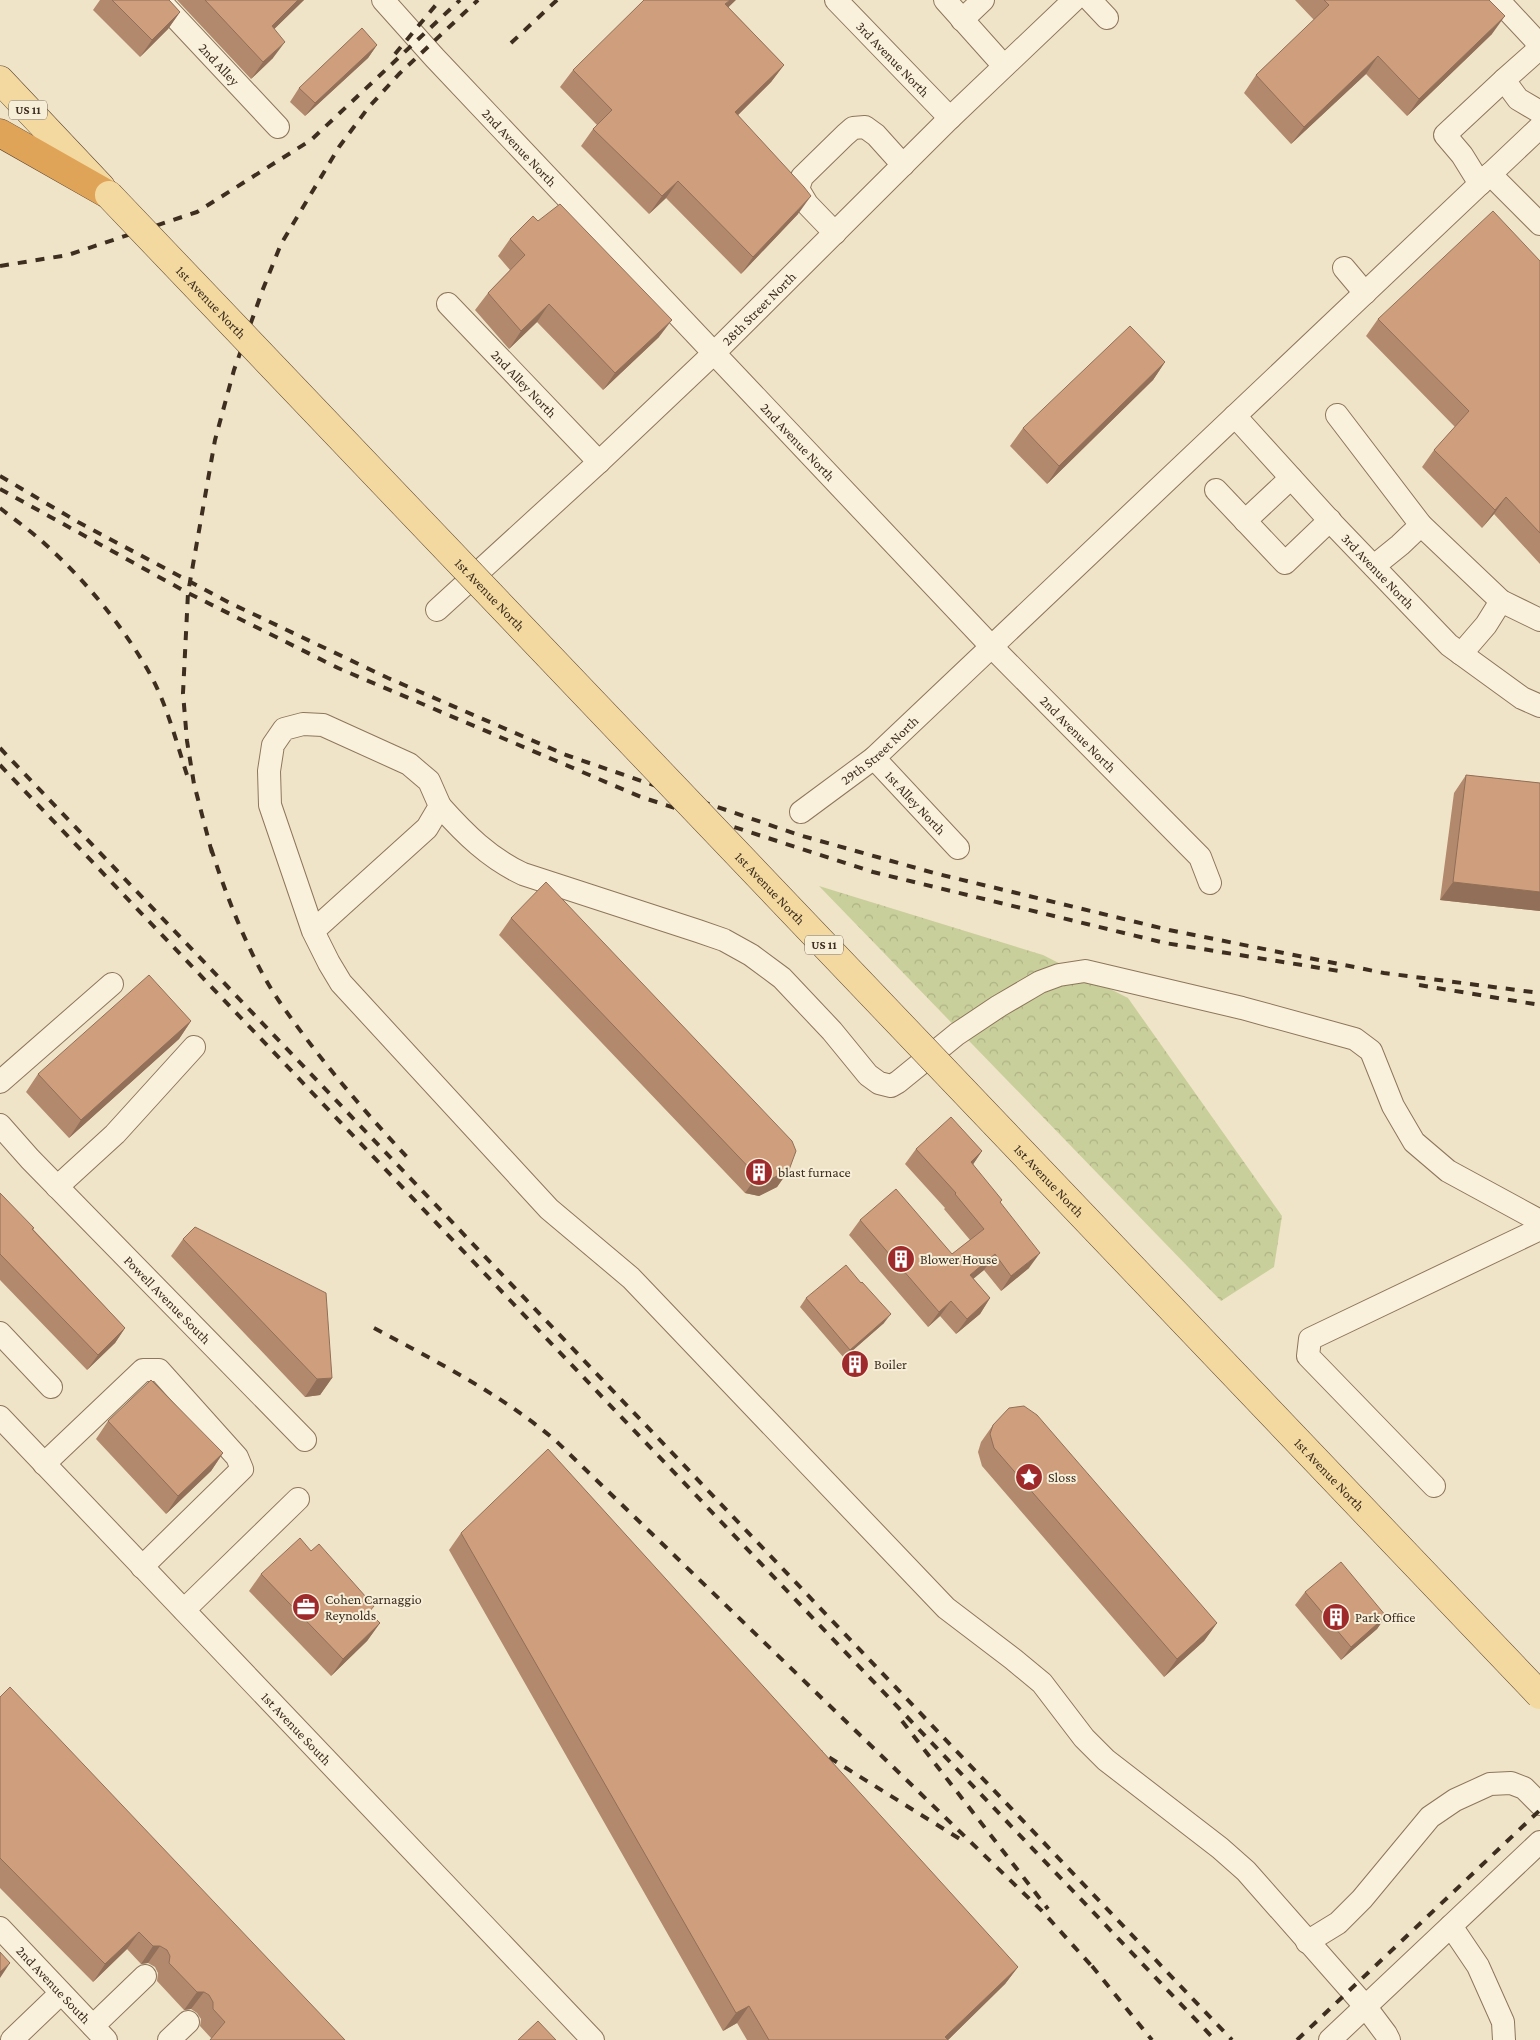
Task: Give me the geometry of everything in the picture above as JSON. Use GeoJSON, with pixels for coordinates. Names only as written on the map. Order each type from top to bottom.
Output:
{"type":"FeatureCollection","features":[{"type":"Feature","properties":{"kind":"highway"},"geometry":{"type":"LineString","coordinates":[[0,133],[48,147],[109,196]]}},
{"type":"Feature","properties":{"kind":"main road","name":"US 11"},"geometry":{"type":"LineString","coordinates":[[0,80],[48,147]]}},
{"type":"Feature","properties":{"kind":"main road","name":"1st Avenue North"},"geometry":{"type":"LineString","coordinates":[[109,196],[1540,1695]]}},
{"type":"Feature","properties":{"kind":"street","name":"2nd Alley"},"geometry":{"type":"LineString","coordinates":[[159,0],[278,127]]}},
{"type":"Feature","properties":{"kind":"street","name":"2nd Avenue North"},"geometry":{"type":"LineString","coordinates":[[383,0],[992,646],[1200,857],[1210,883]]}},
{"type":"Feature","properties":{"kind":"street","name":"3rd Avenue North"},"geometry":{"type":"LineString","coordinates":[[836,0],[950,118]]}},
{"type":"Feature","properties":{"kind":"street"},"geometry":{"type":"LineString","coordinates":[[945,0],[1004,66]]}},
{"type":"Feature","properties":{"kind":"street"},"geometry":{"type":"LineString","coordinates":[[962,20],[983,0]]}},
{"type":"Feature","properties":{"kind":"street","name":"28th Street North"},"geometry":{"type":"LineString","coordinates":[[437,610],[599,462],[714,353],[950,118],[1074,0]]}},
{"type":"Feature","properties":{"kind":"street"},"geometry":{"type":"LineString","coordinates":[[1090,0],[1107,18]]}},
{"type":"Feature","properties":{"kind":"street"},"geometry":{"type":"LineString","coordinates":[[1498,0],[1540,46],[1445,135],[1485,179],[1540,224]]}},
{"type":"Feature","properties":{"kind":"street"},"geometry":{"type":"LineString","coordinates":[[1504,80],[1518,99],[1540,112]]}},
{"type":"Feature","properties":{"kind":"street"},"geometry":{"type":"LineString","coordinates":[[835,232],[806,204],[798,189],[802,176],[853,128],[865,127],[876,135],[903,165]]}},
{"type":"Feature","properties":{"kind":"street","name":"29th Street North"},"geometry":{"type":"LineString","coordinates":[[801,812],[874,758],[1540,127]]}},
{"type":"Feature","properties":{"kind":"street"},"geometry":{"type":"LineString","coordinates":[[1344,268],[1365,292]]}},
{"type":"Feature","properties":{"kind":"street","name":"2nd Alley North"},"geometry":{"type":"LineString","coordinates":[[448,304],[599,462]]}},
{"type":"Feature","properties":{"kind":"street"},"geometry":{"type":"LineString","coordinates":[[1337,415],[1421,525],[1501,601],[1540,620]]}},
{"type":"Feature","properties":{"kind":"street","name":"3rd Avenue North"},"geometry":{"type":"LineString","coordinates":[[1235,416],[1330,520],[1449,645],[1522,698],[1540,706]]}},
{"type":"Feature","properties":{"kind":"street"},"geometry":{"type":"LineString","coordinates":[[1245,521],[1291,478]]}},
{"type":"Feature","properties":{"kind":"street"},"geometry":{"type":"LineString","coordinates":[[1216,490],[1284,564],[1330,520]]}},
{"type":"Feature","properties":{"kind":"street"},"geometry":{"type":"LineString","coordinates":[[1374,566],[1421,525]]}},
{"type":"Feature","properties":{"kind":"street"},"geometry":{"type":"LineString","coordinates":[[1462,654],[1486,626],[1501,601]]}},
{"type":"Feature","properties":{"kind":"street"},"geometry":{"type":"LineString","coordinates":[[1389,2040],[1365,2006],[1246,1871],[1220,1848],[1106,1760],[1084,1738],[1042,1683],[946,1608],[631,1278],[549,1209],[341,983],[313,932],[270,805],[269,771],[273,745],[284,729],[303,724],[323,725],[409,764],[429,781],[440,806],[467,836],[502,864],[523,874],[707,934],[752,954],[782,978],[832,1031],[868,1075],[879,1083],[891,1086],[898,1082],[958,1034],[999,1006],[1040,982],[1059,975],[1085,971],[1242,1008],[1354,1039],[1371,1051],[1393,1106],[1414,1142],[1448,1171],[1540,1220]]}},
{"type":"Feature","properties":{"kind":"street","name":"1st Alley North"},"geometry":{"type":"LineString","coordinates":[[874,758],[958,848]]}},
{"type":"Feature","properties":{"kind":"street"},"geometry":{"type":"LineString","coordinates":[[313,932],[427,828],[440,806]]}},
{"type":"Feature","properties":{"kind":"street"},"geometry":{"type":"LineString","coordinates":[[0,1082],[112,984]]}},
{"type":"Feature","properties":{"kind":"street"},"geometry":{"type":"LineString","coordinates":[[57,1187],[115,1134],[194,1047]]}},
{"type":"Feature","properties":{"kind":"street","name":"Powell Avenue South"},"geometry":{"type":"LineString","coordinates":[[0,1124],[30,1160],[305,1440]]}},
{"type":"Feature","properties":{"kind":"street"},"geometry":{"type":"LineString","coordinates":[[1434,1486],[1308,1356],[1310,1339],[1540,1229]]}},
{"type":"Feature","properties":{"kind":"street"},"geometry":{"type":"LineString","coordinates":[[0,1333],[50,1387]]}},
{"type":"Feature","properties":{"kind":"street"},"geometry":{"type":"LineString","coordinates":[[44,1464],[143,1370],[159,1370],[237,1457],[242,1469],[142,1567]]}},
{"type":"Feature","properties":{"kind":"street","name":"1st Avenue South"},"geometry":{"type":"LineString","coordinates":[[0,1417],[593,2040]]}},
{"type":"Feature","properties":{"kind":"street"},"geometry":{"type":"LineString","coordinates":[[184,1610],[298,1499]]}},
{"type":"Feature","properties":{"kind":"street"},"geometry":{"type":"LineString","coordinates":[[1307,1942],[1338,1923],[1362,1899],[1430,1817],[1455,1800],[1490,1784],[1511,1783],[1524,1788],[1540,1804]]}},
{"type":"Feature","properties":{"kind":"street"},"geometry":{"type":"LineString","coordinates":[[1330,2040],[1540,1842]]}},
{"type":"Feature","properties":{"kind":"street"},"geometry":{"type":"LineString","coordinates":[[1451,1926],[1478,1966],[1503,2022],[1504,2040]]}},
{"type":"Feature","properties":{"kind":"street","name":"2nd Avenue South"},"geometry":{"type":"LineString","coordinates":[[0,1928],[100,2033]]}},
{"type":"Feature","properties":{"kind":"street"},"geometry":{"type":"LineString","coordinates":[[100,2033],[145,1976]]}},
{"type":"Feature","properties":{"kind":"street"},"geometry":{"type":"LineString","coordinates":[[12,2040],[62,1993]]}},
{"type":"Feature","properties":{"kind":"street"},"geometry":{"type":"LineString","coordinates":[[169,2040],[188,2022]]}},
{"type":"Feature","properties":{"kind":"green space"},"geometry":{"type":"Polygon","coordinates":[[[819,886],[1043,955],[1128,998],[1282,1216],[1274,1267],[1221,1301],[819,886]]]}},
{"type":"Feature","properties":{"kind":"building"},"geometry":{"type":"Polygon","coordinates":[[[112,0],[169,0],[180,12],[152,40],[112,0]]]}},
{"type":"Feature","properties":{"kind":"building"},"geometry":{"type":"Polygon","coordinates":[[[205,0],[298,0],[272,26],[285,42],[263,62],[205,0]]]}},
{"type":"Feature","properties":{"kind":"building"},"geometry":{"type":"Polygon","coordinates":[[[644,0],[730,0],[725,4],[784,65],[735,112],[811,196],[753,257],[678,181],[662,196],[593,129],[612,110],[573,70],[644,0]]]}},
{"type":"Feature","properties":{"kind":"building"},"geometry":{"type":"Polygon","coordinates":[[[1324,0],[1489,0],[1505,16],[1419,99],[1378,56],[1304,127],[1256,75],[1329,5],[1324,0]]]}},
{"type":"Feature","properties":{"kind":"building"},"geometry":{"type":"Polygon","coordinates":[[[362,28],[377,45],[315,103],[299,88],[362,28]]]}},
{"type":"Feature","properties":{"kind":"building"},"geometry":{"type":"Polygon","coordinates":[[[560,204],[672,320],[615,373],[549,304],[521,331],[488,293],[525,255],[510,239],[533,216],[538,221],[560,204]]]}},
{"type":"Feature","properties":{"kind":"building"},"geometry":{"type":"Polygon","coordinates":[[[1493,211],[1540,261],[1540,533],[1506,497],[1495,510],[1434,450],[1469,411],[1378,319],[1493,211]]]}},
{"type":"Feature","properties":{"kind":"building"},"geometry":{"type":"Polygon","coordinates":[[[1130,326],[1165,362],[1059,466],[1023,428],[1130,326]]]}},
{"type":"Feature","properties":{"kind":"building"},"geometry":{"type":"Polygon","coordinates":[[[1466,775],[1540,783],[1540,892],[1453,882],[1466,775]]]}},
{"type":"Feature","properties":{"kind":"building"},"geometry":{"type":"Polygon","coordinates":[[[546,882],[792,1141],[796,1151],[789,1170],[771,1179],[757,1176],[511,918],[546,882]]]}},
{"type":"Feature","properties":{"kind":"building"},"geometry":{"type":"Polygon","coordinates":[[[149,975],[191,1021],[81,1120],[38,1074],[149,975]]]}},
{"type":"Feature","properties":{"kind":"building"},"geometry":{"type":"Polygon","coordinates":[[[951,1117],[982,1151],[971,1162],[1002,1200],[1000,1202],[1040,1253],[1011,1276],[995,1254],[970,1275],[990,1298],[967,1319],[951,1301],[939,1312],[860,1220],[896,1189],[952,1254],[984,1229],[956,1193],[916,1149],[951,1117]]]}},
{"type":"Feature","properties":{"kind":"building"},"geometry":{"type":"Polygon","coordinates":[[[0,1193],[125,1328],[98,1355],[0,1254],[0,1193]]]}},
{"type":"Feature","properties":{"kind":"building"},"geometry":{"type":"Polygon","coordinates":[[[195,1227],[326,1293],[332,1378],[317,1379],[183,1239],[195,1227]]]}},
{"type":"Feature","properties":{"kind":"building"},"geometry":{"type":"Polygon","coordinates":[[[846,1265],[891,1314],[850,1350],[806,1298],[846,1265]]]}},
{"type":"Feature","properties":{"kind":"building"},"geometry":{"type":"Polygon","coordinates":[[[151,1380],[223,1453],[178,1496],[108,1421],[151,1380]]]}},
{"type":"Feature","properties":{"kind":"building"},"geometry":{"type":"Polygon","coordinates":[[[1024,1406],[1037,1415],[1217,1623],[1177,1659],[994,1448],[990,1434],[993,1425],[1009,1408],[1024,1406]]]}},
{"type":"Feature","properties":{"kind":"building"},"geometry":{"type":"Polygon","coordinates":[[[548,1449],[1018,1967],[945,2037],[948,2040],[769,2040],[749,2006],[736,2013],[461,1533],[548,1449]]]}},
{"type":"Feature","properties":{"kind":"building","name":"Cohen Carnaggio Reynolds"},"geometry":{"type":"Polygon","coordinates":[[[300,1538],[311,1551],[319,1544],[374,1606],[369,1612],[380,1623],[343,1659],[261,1574],[300,1538]]]}},
{"type":"Feature","properties":{"kind":"building","name":"Park Office"},"geometry":{"type":"Polygon","coordinates":[[[1341,1562],[1386,1616],[1351,1647],[1305,1592],[1341,1562]]]}},
{"type":"Feature","properties":{"kind":"building"},"geometry":{"type":"Polygon","coordinates":[[[10,1687],[345,2040],[210,2040],[225,2022],[213,2009],[213,2002],[209,1995],[204,1992],[197,1992],[169,1963],[170,1956],[167,1950],[160,1946],[153,1946],[139,1932],[105,1964],[0,1858],[0,1697],[10,1687]]]}},
{"type":"Feature","properties":{"kind":"building"},"geometry":{"type":"Polygon","coordinates":[[[0,1952],[10,1963],[0,1972],[0,1952]]]}},
{"type":"Feature","properties":{"kind":"building"},"geometry":{"type":"Polygon","coordinates":[[[538,2021],[556,2040],[518,2040],[538,2021]]]}},
{"type":"Feature","properties":{"kind":"railway"},"geometry":{"type":"LineString","coordinates":[[395,54],[440,0]]}},
{"type":"Feature","properties":{"kind":"railway"},"geometry":{"type":"LineString","coordinates":[[0,266],[68,255],[197,212],[311,140],[460,0]]}},
{"type":"Feature","properties":{"kind":"railway"},"geometry":{"type":"LineString","coordinates":[[212,853],[194,784],[187,741],[183,693],[188,593],[215,440],[234,370],[281,244],[339,147],[368,108],[399,74],[478,0]]}},
{"type":"Feature","properties":{"kind":"railway"},"geometry":{"type":"LineString","coordinates":[[511,43],[557,0]]}},
{"type":"Feature","properties":{"kind":"railway"},"geometry":{"type":"LineString","coordinates":[[0,476],[78,522],[230,603],[388,678],[566,755],[799,835],[934,873],[1169,930],[1384,973],[1540,993]]}},
{"type":"Feature","properties":{"kind":"railway"},"geometry":{"type":"LineString","coordinates":[[0,489],[188,593],[338,668],[641,797],[873,872],[1165,943],[1345,972]]}},
{"type":"Feature","properties":{"kind":"railway"},"geometry":{"type":"LineString","coordinates":[[0,508],[40,539],[75,573],[103,605],[128,639],[150,674],[161,698],[187,775]]}},
{"type":"Feature","properties":{"kind":"railway"},"geometry":{"type":"LineString","coordinates":[[0,748],[1232,2040]]}},
{"type":"Feature","properties":{"kind":"railway"},"geometry":{"type":"LineString","coordinates":[[0,765],[1215,2040]]}},
{"type":"Feature","properties":{"kind":"railway"},"geometry":{"type":"LineString","coordinates":[[211,848],[240,927],[259,967],[279,1001],[340,1082],[407,1157]]}},
{"type":"Feature","properties":{"kind":"railway"},"geometry":{"type":"LineString","coordinates":[[1419,985],[1540,1005]]}},
{"type":"Feature","properties":{"kind":"railway"},"geometry":{"type":"LineString","coordinates":[[374,1328],[445,1366],[491,1394],[513,1408],[556,1441],[1043,1912],[1097,1972]]}},
{"type":"Feature","properties":{"kind":"railway"},"geometry":{"type":"LineString","coordinates":[[902,1721],[1048,1909]]}},
{"type":"Feature","properties":{"kind":"railway"},"geometry":{"type":"LineString","coordinates":[[814,1748],[963,1841]]}},
{"type":"Feature","properties":{"kind":"railway"},"geometry":{"type":"LineString","coordinates":[[1297,2040],[1540,1810]]}},
{"type":"Feature","properties":{"kind":"railway"},"geometry":{"type":"LineString","coordinates":[[1092,1966],[1152,2040]]}},
{"type":"Feature","properties":{"kind":"place","name":"blast furnace"},"geometry":{"type":"Point","coordinates":[759,1172]}},
{"type":"Feature","properties":{"kind":"place","name":"Blower House"},"geometry":{"type":"Point","coordinates":[901,1259]}},
{"type":"Feature","properties":{"kind":"place","name":"Boiler"},"geometry":{"type":"Point","coordinates":[855,1364]}},
{"type":"Feature","properties":{"kind":"place","name":"Sloss"},"geometry":{"type":"Point","coordinates":[1029,1477]}},
{"type":"Feature","properties":{"kind":"place","name":"Cohen Carnaggio Reynolds"},"geometry":{"type":"Point","coordinates":[306,1607]}},
{"type":"Feature","properties":{"kind":"place","name":"Park Office"},"geometry":{"type":"Point","coordinates":[1336,1617]}}]}
